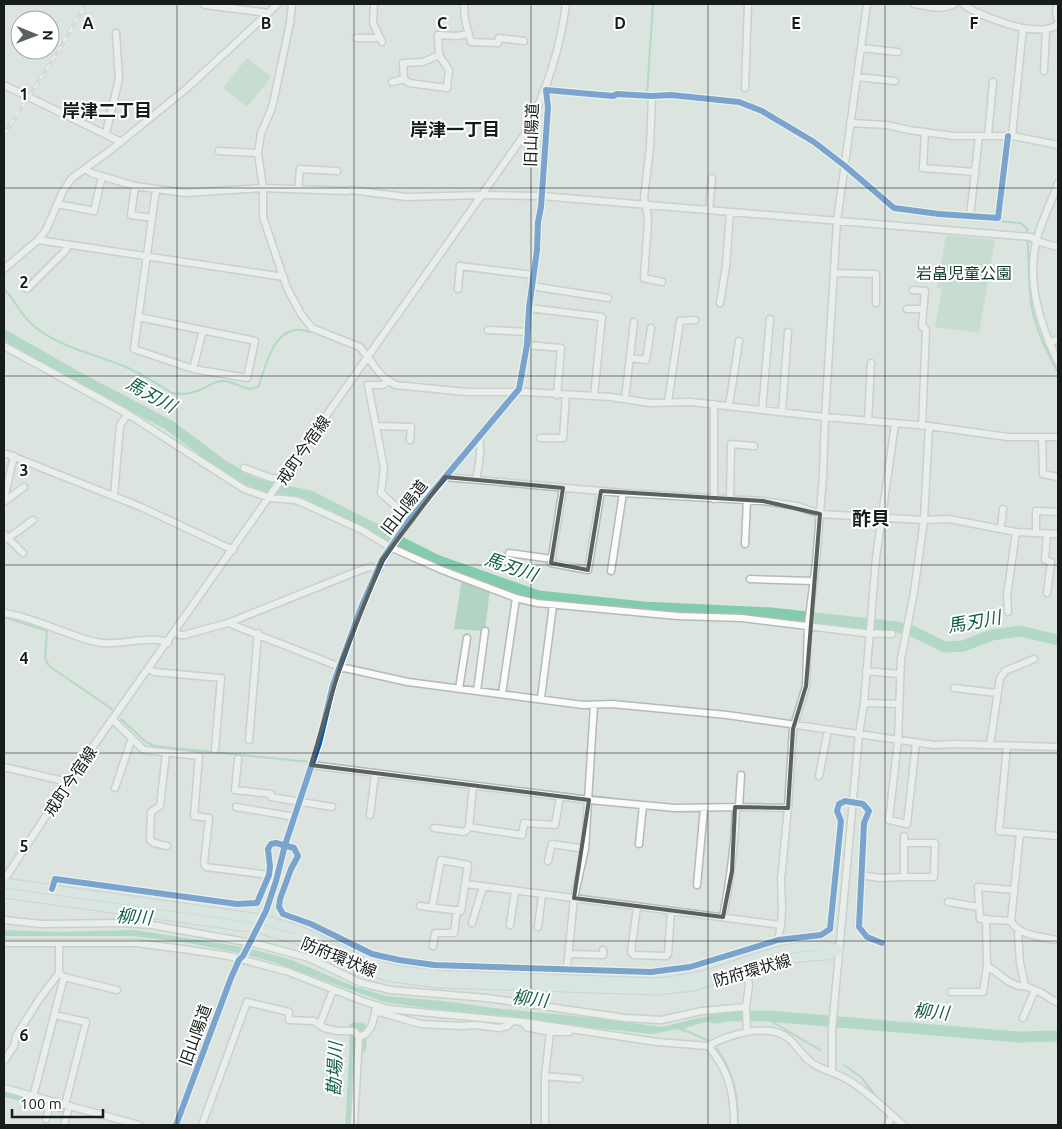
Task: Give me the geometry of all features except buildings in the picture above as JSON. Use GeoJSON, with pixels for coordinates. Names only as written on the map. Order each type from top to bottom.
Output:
{"type":"FeatureCollection","features":[{"type":"Feature","properties":{"kind":"main road","name":"防府環状線"},"geometry":{"type":"LineString","coordinates":[[4,882],[259,924],[375,973],[398,979],[438,983],[567,988],[674,989],[717,980],[773,961],[826,955],[839,950]]}},
{"type":"Feature","properties":{"kind":"main road","name":"防府環状線"},"geometry":{"type":"LineString","coordinates":[[4,893],[259,924]]}},
{"type":"Feature","properties":{"kind":"street"},"geometry":{"type":"LineString","coordinates":[[205,4],[269,13]]}},
{"type":"Feature","properties":{"kind":"street"},"geometry":{"type":"LineString","coordinates":[[4,269],[38,240],[46,230],[63,191],[72,178],[121,142],[186,89],[278,4]]}},
{"type":"Feature","properties":{"kind":"street"},"geometry":{"type":"LineString","coordinates":[[292,4],[290,23],[274,99],[261,133],[258,154],[263,188],[263,217],[287,288],[301,314],[312,328],[360,347],[372,365],[388,382],[406,387],[445,391],[517,392],[594,396],[650,403],[714,404],[825,417],[929,426],[1008,437],[1058,437]]}},
{"type":"Feature","properties":{"kind":"street"},"geometry":{"type":"LineString","coordinates":[[356,38],[380,39],[374,23],[374,4]]}},
{"type":"Feature","properties":{"kind":"street"},"geometry":{"type":"LineString","coordinates":[[464,4],[465,20],[472,42],[498,42],[499,38],[524,41]]}},
{"type":"Feature","properties":{"kind":"street","name":"戒町今宿線"},"geometry":{"type":"LineString","coordinates":[[4,882],[68,782],[168,643],[524,135],[546,90],[559,48],[566,4]]}},
{"type":"Feature","properties":{"kind":"street"},"geometry":{"type":"LineString","coordinates":[[745,88],[748,4]]}},
{"type":"Feature","properties":{"kind":"street"},"geometry":{"type":"LineString","coordinates":[[778,940],[781,925],[781,880],[793,729],[806,686],[808,625],[824,476],[825,417],[837,221],[867,4]]}},
{"type":"Feature","properties":{"kind":"street"},"geometry":{"type":"LineString","coordinates":[[917,4],[947,8],[954,4]]}},
{"type":"Feature","properties":{"kind":"street"},"geometry":{"type":"LineString","coordinates":[[963,4],[971,10],[998,22],[1023,28],[1046,29],[1055,27],[1058,24]]}},
{"type":"Feature","properties":{"kind":"street"},"geometry":{"type":"LineString","coordinates":[[1057,4],[1056,14],[1058,20]]}},
{"type":"Feature","properties":{"kind":"street"},"geometry":{"type":"LineString","coordinates":[[546,90],[613,96],[617,94],[671,95],[728,100],[751,106],[814,142],[894,208],[939,214],[998,218],[1023,28]]}},
{"type":"Feature","properties":{"kind":"street"},"geometry":{"type":"LineString","coordinates":[[1044,71],[1046,29]]}},
{"type":"Feature","properties":{"kind":"street"},"geometry":{"type":"LineString","coordinates":[[106,133],[119,79],[116,32]]}},
{"type":"Feature","properties":{"kind":"street"},"geometry":{"type":"LineString","coordinates":[[439,55],[424,62],[402,63],[404,79],[408,83],[447,88],[449,70],[439,55],[438,35],[456,36],[469,34]]}},
{"type":"Feature","properties":{"kind":"street"},"geometry":{"type":"LineString","coordinates":[[861,48],[898,52]]}},
{"type":"Feature","properties":{"kind":"street"},"geometry":{"type":"LineString","coordinates":[[857,77],[895,81]]}},
{"type":"Feature","properties":{"kind":"street"},"geometry":{"type":"LineString","coordinates":[[392,82],[404,79]]}},
{"type":"Feature","properties":{"kind":"street"},"geometry":{"type":"LineString","coordinates":[[988,136],[993,82]]}},
{"type":"Feature","properties":{"kind":"street"},"geometry":{"type":"LineString","coordinates":[[4,85],[106,133],[121,142]]}},
{"type":"Feature","properties":{"kind":"street","name":"旧山陽道"},"geometry":{"type":"LineString","coordinates":[[176,1125],[241,958],[259,924],[276,881],[285,845],[296,817],[319,743],[333,685],[378,569],[397,536],[410,519],[519,388],[528,345],[531,286],[537,250],[537,227],[548,107],[546,90]]}},
{"type":"Feature","properties":{"kind":"street"},"geometry":{"type":"LineString","coordinates":[[652,96],[650,147],[644,198],[648,221],[644,278],[662,282]]}},
{"type":"Feature","properties":{"kind":"street"},"geometry":{"type":"LineString","coordinates":[[850,123],[887,125],[953,136],[1010,136],[1058,145]]}},
{"type":"Feature","properties":{"kind":"street"},"geometry":{"type":"LineString","coordinates":[[925,132],[923,168],[975,172]]}},
{"type":"Feature","properties":{"kind":"street"},"geometry":{"type":"LineString","coordinates":[[970,216],[979,136]]}},
{"type":"Feature","properties":{"kind":"street"},"geometry":{"type":"LineString","coordinates":[[218,151],[258,154]]}},
{"type":"Feature","properties":{"kind":"street"},"geometry":{"type":"LineString","coordinates":[[86,169],[91,173],[135,186],[185,193],[263,188],[346,192],[351,190],[406,198],[483,195],[541,196],[1031,238],[1058,247]]}},
{"type":"Feature","properties":{"kind":"street"},"geometry":{"type":"LineString","coordinates":[[298,189],[300,169],[336,171]]}},
{"type":"Feature","properties":{"kind":"street"},"geometry":{"type":"LineString","coordinates":[[57,204],[94,211],[102,176]]}},
{"type":"Feature","properties":{"kind":"street"},"geometry":{"type":"LineString","coordinates":[[709,210],[712,178]]}},
{"type":"Feature","properties":{"kind":"street"},"geometry":{"type":"LineString","coordinates":[[1058,183],[1056,198],[1036,241],[1034,264],[1035,299],[1039,318],[1058,362]]}},
{"type":"Feature","properties":{"kind":"street"},"geometry":{"type":"LineString","coordinates":[[135,186],[131,216],[152,218]]}},
{"type":"Feature","properties":{"kind":"street"},"geometry":{"type":"LineString","coordinates":[[139,317],[255,341],[247,378],[193,369],[134,349],[156,189]]}},
{"type":"Feature","properties":{"kind":"street"},"geometry":{"type":"LineString","coordinates":[[720,303],[726,266],[730,212]]}},
{"type":"Feature","properties":{"kind":"street"},"geometry":{"type":"LineString","coordinates":[[38,240],[284,277]]}},
{"type":"Feature","properties":{"kind":"street"},"geometry":{"type":"LineString","coordinates":[[27,289],[66,250],[67,245]]}},
{"type":"Feature","properties":{"kind":"street"},"geometry":{"type":"LineString","coordinates":[[458,288],[460,266],[533,274]]}},
{"type":"Feature","properties":{"kind":"street"},"geometry":{"type":"LineString","coordinates":[[834,273],[876,274],[876,303]]}},
{"type":"Feature","properties":{"kind":"street"},"geometry":{"type":"LineString","coordinates":[[531,286],[608,298]]}},
{"type":"Feature","properties":{"kind":"street"},"geometry":{"type":"LineString","coordinates":[[913,290],[925,290],[922,326],[926,329],[922,426]]}},
{"type":"Feature","properties":{"kind":"street"},"geometry":{"type":"LineString","coordinates":[[529,308],[602,317],[594,396]]}},
{"type":"Feature","properties":{"kind":"street"},"geometry":{"type":"LineString","coordinates":[[907,309],[923,309]]}},
{"type":"Feature","properties":{"kind":"street"},"geometry":{"type":"LineString","coordinates":[[762,410],[770,319]]}},
{"type":"Feature","properties":{"kind":"street"},"geometry":{"type":"LineString","coordinates":[[668,402],[680,320],[695,320]]}},
{"type":"Feature","properties":{"kind":"street"},"geometry":{"type":"LineString","coordinates":[[625,400],[634,322]]}},
{"type":"Feature","properties":{"kind":"street"},"geometry":{"type":"LineString","coordinates":[[630,358],[646,360],[651,328]]}},
{"type":"Feature","properties":{"kind":"street"},"geometry":{"type":"LineString","coordinates":[[193,369],[203,330]]}},
{"type":"Feature","properties":{"kind":"street"},"geometry":{"type":"LineString","coordinates":[[488,330],[528,332]]}},
{"type":"Feature","properties":{"kind":"street"},"geometry":{"type":"LineString","coordinates":[[782,412],[788,332]]}},
{"type":"Feature","properties":{"kind":"street"},"geometry":{"type":"LineString","coordinates":[[1049,343],[1058,339]]}},
{"type":"Feature","properties":{"kind":"street"},"geometry":{"type":"LineString","coordinates":[[729,406],[739,341]]}},
{"type":"Feature","properties":{"kind":"street"},"geometry":{"type":"LineString","coordinates":[[528,345],[561,348],[557,395]]}},
{"type":"Feature","properties":{"kind":"street"},"geometry":{"type":"LineString","coordinates":[[4,346],[128,414],[238,485],[271,496],[303,503],[442,570],[516,598],[553,605],[678,616],[742,618],[892,634]]}},
{"type":"Feature","properties":{"kind":"street"},"geometry":{"type":"LineString","coordinates":[[868,421],[871,363]]}},
{"type":"Feature","properties":{"kind":"street"},"geometry":{"type":"LineString","coordinates":[[388,382],[382,385],[368,385],[384,468],[381,494],[410,519]]}},
{"type":"Feature","properties":{"kind":"street"},"geometry":{"type":"LineString","coordinates":[[540,438],[563,438],[566,396]]}},
{"type":"Feature","properties":{"kind":"street"},"geometry":{"type":"LineString","coordinates":[[714,404],[714,499]]}},
{"type":"Feature","properties":{"kind":"street"},"geometry":{"type":"LineString","coordinates":[[114,496],[120,425],[128,414]]}},
{"type":"Feature","properties":{"kind":"street"},"geometry":{"type":"LineString","coordinates":[[832,1072],[832,1029],[859,734],[864,703],[882,518],[895,424]]}},
{"type":"Feature","properties":{"kind":"street"},"geometry":{"type":"LineString","coordinates":[[376,426],[411,427],[410,440]]}},
{"type":"Feature","properties":{"kind":"street"},"geometry":{"type":"LineString","coordinates":[[916,743],[907,824],[889,820],[898,740],[899,674],[914,592],[924,520],[929,426]]}},
{"type":"Feature","properties":{"kind":"street"},"geometry":{"type":"LineString","coordinates":[[1042,437],[1043,474],[1058,476]]}},
{"type":"Feature","properties":{"kind":"street"},"geometry":{"type":"LineString","coordinates":[[476,479],[480,462],[479,438]]}},
{"type":"Feature","properties":{"kind":"street"},"geometry":{"type":"LineString","coordinates":[[730,499],[730,444],[754,446]]}},
{"type":"Feature","properties":{"kind":"street"},"geometry":{"type":"LineString","coordinates":[[4,452],[114,496],[233,550]]}},
{"type":"Feature","properties":{"kind":"street"},"geometry":{"type":"LineString","coordinates":[[5,501],[14,456]]}},
{"type":"Feature","properties":{"kind":"street"},"geometry":{"type":"LineString","coordinates":[[244,468],[281,481]]}},
{"type":"Feature","properties":{"kind":"street"},"geometry":{"type":"LineString","coordinates":[[445,477],[623,493],[747,500],[797,506],[820,514],[924,520],[949,519],[1016,532],[1058,534]]}},
{"type":"Feature","properties":{"kind":"street"},"geometry":{"type":"LineString","coordinates":[[5,501],[24,488]]}},
{"type":"Feature","properties":{"kind":"street"},"geometry":{"type":"LineString","coordinates":[[563,488],[551,563],[588,570],[601,491]]}},
{"type":"Feature","properties":{"kind":"street"},"geometry":{"type":"LineString","coordinates":[[611,571],[623,493]]}},
{"type":"Feature","properties":{"kind":"street"},"geometry":{"type":"LineString","coordinates":[[745,544],[747,500]]}},
{"type":"Feature","properties":{"kind":"street"},"geometry":{"type":"LineString","coordinates":[[1001,528],[1003,509]]}},
{"type":"Feature","properties":{"kind":"street"},"geometry":{"type":"LineString","coordinates":[[1036,533],[1036,511],[1058,512]]}},
{"type":"Feature","properties":{"kind":"street"},"geometry":{"type":"LineString","coordinates":[[23,553],[6,536],[33,520]]}},
{"type":"Feature","properties":{"kind":"street"},"geometry":{"type":"LineString","coordinates":[[1008,612],[1008,596],[1016,532]]}},
{"type":"Feature","properties":{"kind":"street"},"geometry":{"type":"LineString","coordinates":[[1047,533],[1045,560],[1051,562],[1047,593]]}},
{"type":"Feature","properties":{"kind":"street"},"geometry":{"type":"LineString","coordinates":[[509,553],[552,559]]}},
{"type":"Feature","properties":{"kind":"street"},"geometry":{"type":"LineString","coordinates":[[175,632],[179,635],[184,635],[228,623],[358,571],[370,567],[378,569]]}},
{"type":"Feature","properties":{"kind":"street"},"geometry":{"type":"LineString","coordinates":[[750,579],[813,581]]}},
{"type":"Feature","properties":{"kind":"street"},"geometry":{"type":"LineString","coordinates":[[502,694],[516,598]]}},
{"type":"Feature","properties":{"kind":"street"},"geometry":{"type":"LineString","coordinates":[[540,698],[553,605]]}},
{"type":"Feature","properties":{"kind":"street"},"geometry":{"type":"LineString","coordinates":[[4,613],[18,615],[95,642],[121,644],[164,640],[168,643]]}},
{"type":"Feature","properties":{"kind":"street"},"geometry":{"type":"LineString","coordinates":[[228,623],[258,633],[340,667],[408,682],[594,705],[612,704],[727,715],[934,745],[1058,747]]}},
{"type":"Feature","properties":{"kind":"street"},"geometry":{"type":"LineString","coordinates":[[477,691],[485,631]]}},
{"type":"Feature","properties":{"kind":"street"},"geometry":{"type":"LineString","coordinates":[[249,740],[258,633]]}},
{"type":"Feature","properties":{"kind":"street"},"geometry":{"type":"LineString","coordinates":[[459,689],[467,638]]}},
{"type":"Feature","properties":{"kind":"street"},"geometry":{"type":"LineString","coordinates":[[990,745],[1000,678],[1005,671],[1034,659]]}},
{"type":"Feature","properties":{"kind":"street"},"geometry":{"type":"LineString","coordinates":[[149,669],[154,672],[221,678],[215,749]]}},
{"type":"Feature","properties":{"kind":"street"},"geometry":{"type":"LineString","coordinates":[[866,671],[899,674]]}},
{"type":"Feature","properties":{"kind":"street"},"geometry":{"type":"LineString","coordinates":[[954,688],[998,693]]}},
{"type":"Feature","properties":{"kind":"street"},"geometry":{"type":"LineString","coordinates":[[864,703],[899,704]]}},
{"type":"Feature","properties":{"kind":"street"},"geometry":{"type":"LineString","coordinates":[[567,968],[574,898],[584,849],[594,705]]}},
{"type":"Feature","properties":{"kind":"street"},"geometry":{"type":"LineString","coordinates":[[113,720],[144,750],[199,756],[194,816],[209,818],[204,863],[206,867],[269,875]]}},
{"type":"Feature","properties":{"kind":"street"},"geometry":{"type":"LineString","coordinates":[[820,776],[828,730]]}},
{"type":"Feature","properties":{"kind":"street"},"geometry":{"type":"LineString","coordinates":[[115,788],[132,738]]}},
{"type":"Feature","properties":{"kind":"street"},"geometry":{"type":"LineString","coordinates":[[1007,746],[999,832],[1058,836]]}},
{"type":"Feature","properties":{"kind":"street"},"geometry":{"type":"LineString","coordinates":[[166,753],[160,806],[151,812],[150,840],[167,846]]}},
{"type":"Feature","properties":{"kind":"street"},"geometry":{"type":"LineString","coordinates":[[238,759],[235,790],[270,794],[271,797],[300,800],[332,807]]}},
{"type":"Feature","properties":{"kind":"street"},"geometry":{"type":"LineString","coordinates":[[311,765],[560,797],[675,808],[788,808]]}},
{"type":"Feature","properties":{"kind":"street"},"geometry":{"type":"LineString","coordinates":[[4,767],[68,782]]}},
{"type":"Feature","properties":{"kind":"street"},"geometry":{"type":"LineString","coordinates":[[370,815],[375,774]]}},
{"type":"Feature","properties":{"kind":"street"},"geometry":{"type":"LineString","coordinates":[[723,917],[732,872],[741,775]]}},
{"type":"Feature","properties":{"kind":"street"},"geometry":{"type":"LineString","coordinates":[[434,828],[465,832],[469,827],[473,786]]}},
{"type":"Feature","properties":{"kind":"street"},"geometry":{"type":"LineString","coordinates":[[469,827],[522,835],[524,822],[555,825],[560,797]]}},
{"type":"Feature","properties":{"kind":"street"},"geometry":{"type":"LineString","coordinates":[[52,889],[55,879],[244,905],[257,903],[269,875],[269,846],[276,843],[294,848],[298,856],[291,869],[279,908],[284,914],[311,924],[360,949],[398,960],[434,965],[567,968],[626,972],[671,970],[706,963],[778,940],[821,935],[830,929],[841,821],[837,811],[838,806],[842,802],[866,805],[869,811],[864,823],[859,928],[867,937],[882,943]]}},
{"type":"Feature","properties":{"kind":"street"},"geometry":{"type":"LineString","coordinates":[[639,844],[643,805]]}},
{"type":"Feature","properties":{"kind":"street"},"geometry":{"type":"LineString","coordinates":[[236,807],[296,817]]}},
{"type":"Feature","properties":{"kind":"street"},"geometry":{"type":"LineString","coordinates":[[697,884],[704,808]]}},
{"type":"Feature","properties":{"kind":"street"},"geometry":{"type":"LineString","coordinates":[[1020,833],[1013,890],[1012,924],[1020,930],[1058,940]]}},
{"type":"Feature","properties":{"kind":"street"},"geometry":{"type":"LineString","coordinates":[[862,875],[879,878],[934,877],[935,844],[904,840],[904,877]]}},
{"type":"Feature","properties":{"kind":"street"},"geometry":{"type":"LineString","coordinates":[[548,861],[552,844],[584,849]]}},
{"type":"Feature","properties":{"kind":"street"},"geometry":{"type":"LineString","coordinates":[[420,906],[461,911],[468,865],[441,860],[432,907]]}},
{"type":"Feature","properties":{"kind":"street"},"geometry":{"type":"LineString","coordinates":[[466,884],[781,925]]}},
{"type":"Feature","properties":{"kind":"street"},"geometry":{"type":"LineString","coordinates":[[1011,921],[980,919],[978,886],[1013,890]]}},
{"type":"Feature","properties":{"kind":"street"},"geometry":{"type":"LineString","coordinates":[[472,923],[482,887]]}},
{"type":"Feature","properties":{"kind":"street"},"geometry":{"type":"LineString","coordinates":[[510,925],[515,891]]}},
{"type":"Feature","properties":{"kind":"street"},"geometry":{"type":"LineString","coordinates":[[538,928],[542,895]]}},
{"type":"Feature","properties":{"kind":"street"},"geometry":{"type":"LineString","coordinates":[[948,902],[979,907]]}},
{"type":"Feature","properties":{"kind":"street"},"geometry":{"type":"LineString","coordinates":[[636,907],[631,952],[634,955],[666,956],[668,954],[671,911]]}},
{"type":"Feature","properties":{"kind":"street"},"geometry":{"type":"LineString","coordinates":[[433,946],[435,932],[454,934],[457,910]]}},
{"type":"Feature","properties":{"kind":"street"},"geometry":{"type":"LineString","coordinates":[[4,920],[40,924],[124,923],[152,925],[309,958],[361,983],[391,990],[487,998],[648,1020],[661,1020],[702,1011],[747,1008]]}},
{"type":"Feature","properties":{"kind":"street"},"geometry":{"type":"LineString","coordinates":[[951,992],[983,992],[987,966],[986,920]]}},
{"type":"Feature","properties":{"kind":"street"},"geometry":{"type":"LineString","coordinates":[[1020,930],[1018,934],[1020,963],[1025,986]]}},
{"type":"Feature","properties":{"kind":"street"},"geometry":{"type":"LineString","coordinates":[[4,943],[149,944],[241,958],[289,972],[376,1009],[421,1024],[476,1025],[499,1028],[508,1026],[512,1021]]}},
{"type":"Feature","properties":{"kind":"street"},"geometry":{"type":"LineString","coordinates":[[33,1097],[55,1015],[62,975],[59,944]]}},
{"type":"Feature","properties":{"kind":"street"},"geometry":{"type":"LineString","coordinates":[[569,954],[603,955],[603,950]]}},
{"type":"Feature","properties":{"kind":"street"},"geometry":{"type":"LineString","coordinates":[[987,966],[1015,985],[1035,990],[1058,1003]]}},
{"type":"Feature","properties":{"kind":"street"},"geometry":{"type":"LineString","coordinates":[[62,975],[117,990]]}},
{"type":"Feature","properties":{"kind":"street"},"geometry":{"type":"LineString","coordinates":[[4,1061],[14,1046],[16,1036],[40,998],[62,975]]}},
{"type":"Feature","properties":{"kind":"street"},"geometry":{"type":"LineString","coordinates":[[748,980],[746,1022],[748,1032]]}},
{"type":"Feature","properties":{"kind":"street"},"geometry":{"type":"LineString","coordinates":[[320,1024],[333,990]]}},
{"type":"Feature","properties":{"kind":"street"},"geometry":{"type":"LineString","coordinates":[[1023,1018],[1035,990]]}},
{"type":"Feature","properties":{"kind":"street"},"geometry":{"type":"LineString","coordinates":[[202,1125],[247,1002],[289,1012],[290,1020],[314,1021],[324,1028],[337,1032],[354,1031],[359,1037],[354,1125]]}},
{"type":"Feature","properties":{"kind":"street"},"geometry":{"type":"LineString","coordinates":[[376,1009],[524,1022],[656,1042],[708,1046],[716,1041],[748,1032],[774,1031],[788,1038],[809,1061],[854,1084],[903,1125]]}},
{"type":"Feature","properties":{"kind":"street"},"geometry":{"type":"LineString","coordinates":[[359,1037],[369,1030],[376,1009]]}},
{"type":"Feature","properties":{"kind":"street"},"geometry":{"type":"LineString","coordinates":[[55,1015],[86,1022],[64,1125]]}},
{"type":"Feature","properties":{"kind":"street"},"geometry":{"type":"LineString","coordinates":[[524,1022],[526,1027],[550,1032],[569,1032],[573,1029]]}},
{"type":"Feature","properties":{"kind":"street"},"geometry":{"type":"LineString","coordinates":[[545,1125],[546,1076],[550,1032]]}},
{"type":"Feature","properties":{"kind":"street"},"geometry":{"type":"LineString","coordinates":[[708,1046],[722,1064],[730,1082],[734,1106],[734,1125]]}},
{"type":"Feature","properties":{"kind":"street"},"geometry":{"type":"LineString","coordinates":[[546,1076],[579,1079]]}},
{"type":"Feature","properties":{"kind":"street"},"geometry":{"type":"LineString","coordinates":[[4,1088],[139,1125]]}},
{"type":"Feature","properties":{"kind":"street"},"geometry":{"type":"LineString","coordinates":[[46,1119],[51,1101]]}},
{"type":"Feature","properties":{"kind":"street"},"geometry":{"type":"LineString","coordinates":[[887,1125],[892,1116]]}},
{"type":"Feature","properties":{"kind":"highlighted area"},"geometry":{"type":"Polygon","coordinates":[[[445,477],[563,488],[551,563],[588,570],[601,491],[763,501],[820,514],[806,686],[793,729],[788,808],[735,807],[732,871],[723,917],[574,898],[589,800],[311,765],[342,660],[382,560],[445,477]]]}},
{"type":"Feature","properties":{"kind":"green space"},"geometry":{"type":"Polygon","coordinates":[[[247,58],[271,77],[247,107],[223,88],[247,58]]]}},
{"type":"Feature","properties":{"kind":"green space","name":"岩畠児童公園"},"geometry":{"type":"Polygon","coordinates":[[[946,235],[995,240],[979,333],[935,327],[942,289],[937,288],[946,235]]]}},
{"type":"Feature","properties":{"kind":"green space"},"geometry":{"type":"Polygon","coordinates":[[[462,578],[490,589],[485,631],[454,629],[462,578]]]}},
{"type":"Feature","properties":{"kind":"shaded area"},"geometry":{"type":"Polygon","coordinates":[[[4,930],[57,932],[133,930],[207,941],[247,948],[289,959],[356,987],[386,996],[596,1018],[662,1027],[698,1018],[718,1015],[728,1016],[688,1027],[683,1032],[678,1029],[652,1034],[473,1015],[384,1002],[279,964],[244,954],[189,943],[131,936],[4,936],[4,930]]]}},
{"type":"Feature","properties":{"kind":"waterway"},"geometry":{"type":"LineString","coordinates":[[648,93],[653,4]]}},
{"type":"Feature","properties":{"kind":"waterway"},"geometry":{"type":"LineString","coordinates":[[742,100],[763,109]]}},
{"type":"Feature","properties":{"kind":"waterway"},"geometry":{"type":"LineString","coordinates":[[893,210],[939,217],[987,220]]}},
{"type":"Feature","properties":{"kind":"waterway"},"geometry":{"type":"LineString","coordinates":[[997,221],[1021,223],[1027,229],[1031,303],[1042,339],[1058,372]]}},
{"type":"Feature","properties":{"kind":"waterway"},"geometry":{"type":"LineString","coordinates":[[4,289],[28,321],[49,337],[117,363],[176,394],[196,391],[219,381],[226,381],[249,389],[258,387],[271,353],[280,338],[295,330],[310,332]]}},
{"type":"Feature","properties":{"kind":"waterway","name":"馬刃川"},"geometry":{"type":"LineString","coordinates":[[4,335],[72,374],[169,425],[221,464],[251,482],[310,496],[436,560],[538,596],[644,607],[771,613],[897,627],[912,631],[945,647],[963,646],[992,635],[1020,631],[1058,640]]}},
{"type":"Feature","properties":{"kind":"waterway"},"geometry":{"type":"LineString","coordinates":[[4,617],[47,631],[45,658],[49,666],[112,709]]}},
{"type":"Feature","properties":{"kind":"waterway"},"geometry":{"type":"LineString","coordinates":[[121,719],[146,742],[154,746],[311,762]]}},
{"type":"Feature","properties":{"kind":"waterway"},"geometry":{"type":"LineString","coordinates":[[316,762],[400,773]]}},
{"type":"Feature","properties":{"kind":"waterway"},"geometry":{"type":"LineString","coordinates":[[521,788],[586,796]]}},
{"type":"Feature","properties":{"kind":"waterway"},"geometry":{"type":"LineString","coordinates":[[591,796],[616,799]]}},
{"type":"Feature","properties":{"kind":"waterway"},"geometry":{"type":"LineString","coordinates":[[767,1016],[771,1021],[820,1050]]}},
{"type":"Feature","properties":{"kind":"waterway","name":"柳川"},"geometry":{"type":"LineString","coordinates":[[714,1018],[767,1016],[1019,1037],[1058,1036]]}},
{"type":"Feature","properties":{"kind":"waterway","name":"勘場川"},"geometry":{"type":"LineString","coordinates":[[351,1125],[354,1028],[361,1028],[361,1047]]}},
{"type":"Feature","properties":{"kind":"waterway"},"geometry":{"type":"LineString","coordinates":[[684,1030],[707,1040]]}},
{"type":"Feature","properties":{"kind":"waterway"},"geometry":{"type":"LineString","coordinates":[[717,1049],[732,1077],[736,1095],[738,1125]]}},
{"type":"Feature","properties":{"kind":"waterway"},"geometry":{"type":"LineString","coordinates":[[844,1065],[861,1077],[878,1099]]}},
{"type":"Feature","properties":{"kind":"waterway","name":"勘場川"},"geometry":{"type":"LineString","coordinates":[[4,1091],[61,1107]]}},
{"type":"Feature","properties":{"kind":"railway"},"geometry":{"type":"LineString","coordinates":[[4,134],[59,50],[86,4]]}},
{"type":"Feature","properties":{"kind":"cycle path"},"geometry":{"type":"LineString","coordinates":[[176,1125],[231,978],[266,911],[285,845],[319,743],[333,685],[361,608],[382,560],[410,519],[519,389],[527,345],[529,308],[541,207],[548,107],[546,90],[613,96],[617,94],[671,95],[739,102],[762,111],[814,142],[894,208],[939,214],[998,218],[1008,136]]}},
{"type":"Feature","properties":{"kind":"cycle path"},"geometry":{"type":"LineString","coordinates":[[52,889],[55,879],[237,904],[257,903],[269,875],[268,849],[271,844],[276,843],[294,848],[298,856],[280,899],[279,907],[283,914],[311,924],[372,954],[434,965],[651,972],[690,967],[778,940],[821,935],[830,929],[841,821],[837,811],[839,804],[845,801],[863,804],[869,811],[864,823],[859,927],[867,937],[882,943]]}},
{"type":"Feature","properties":{"kind":"district","name":"岸津二丁目"},"geometry":{"type":"Point","coordinates":[107,111]}},
{"type":"Feature","properties":{"kind":"district","name":"岸津一丁目"},"geometry":{"type":"Point","coordinates":[455,130]}},
{"type":"Feature","properties":{"kind":"district","name":"酢貝"},"geometry":{"type":"Point","coordinates":[871,518]}}]}
